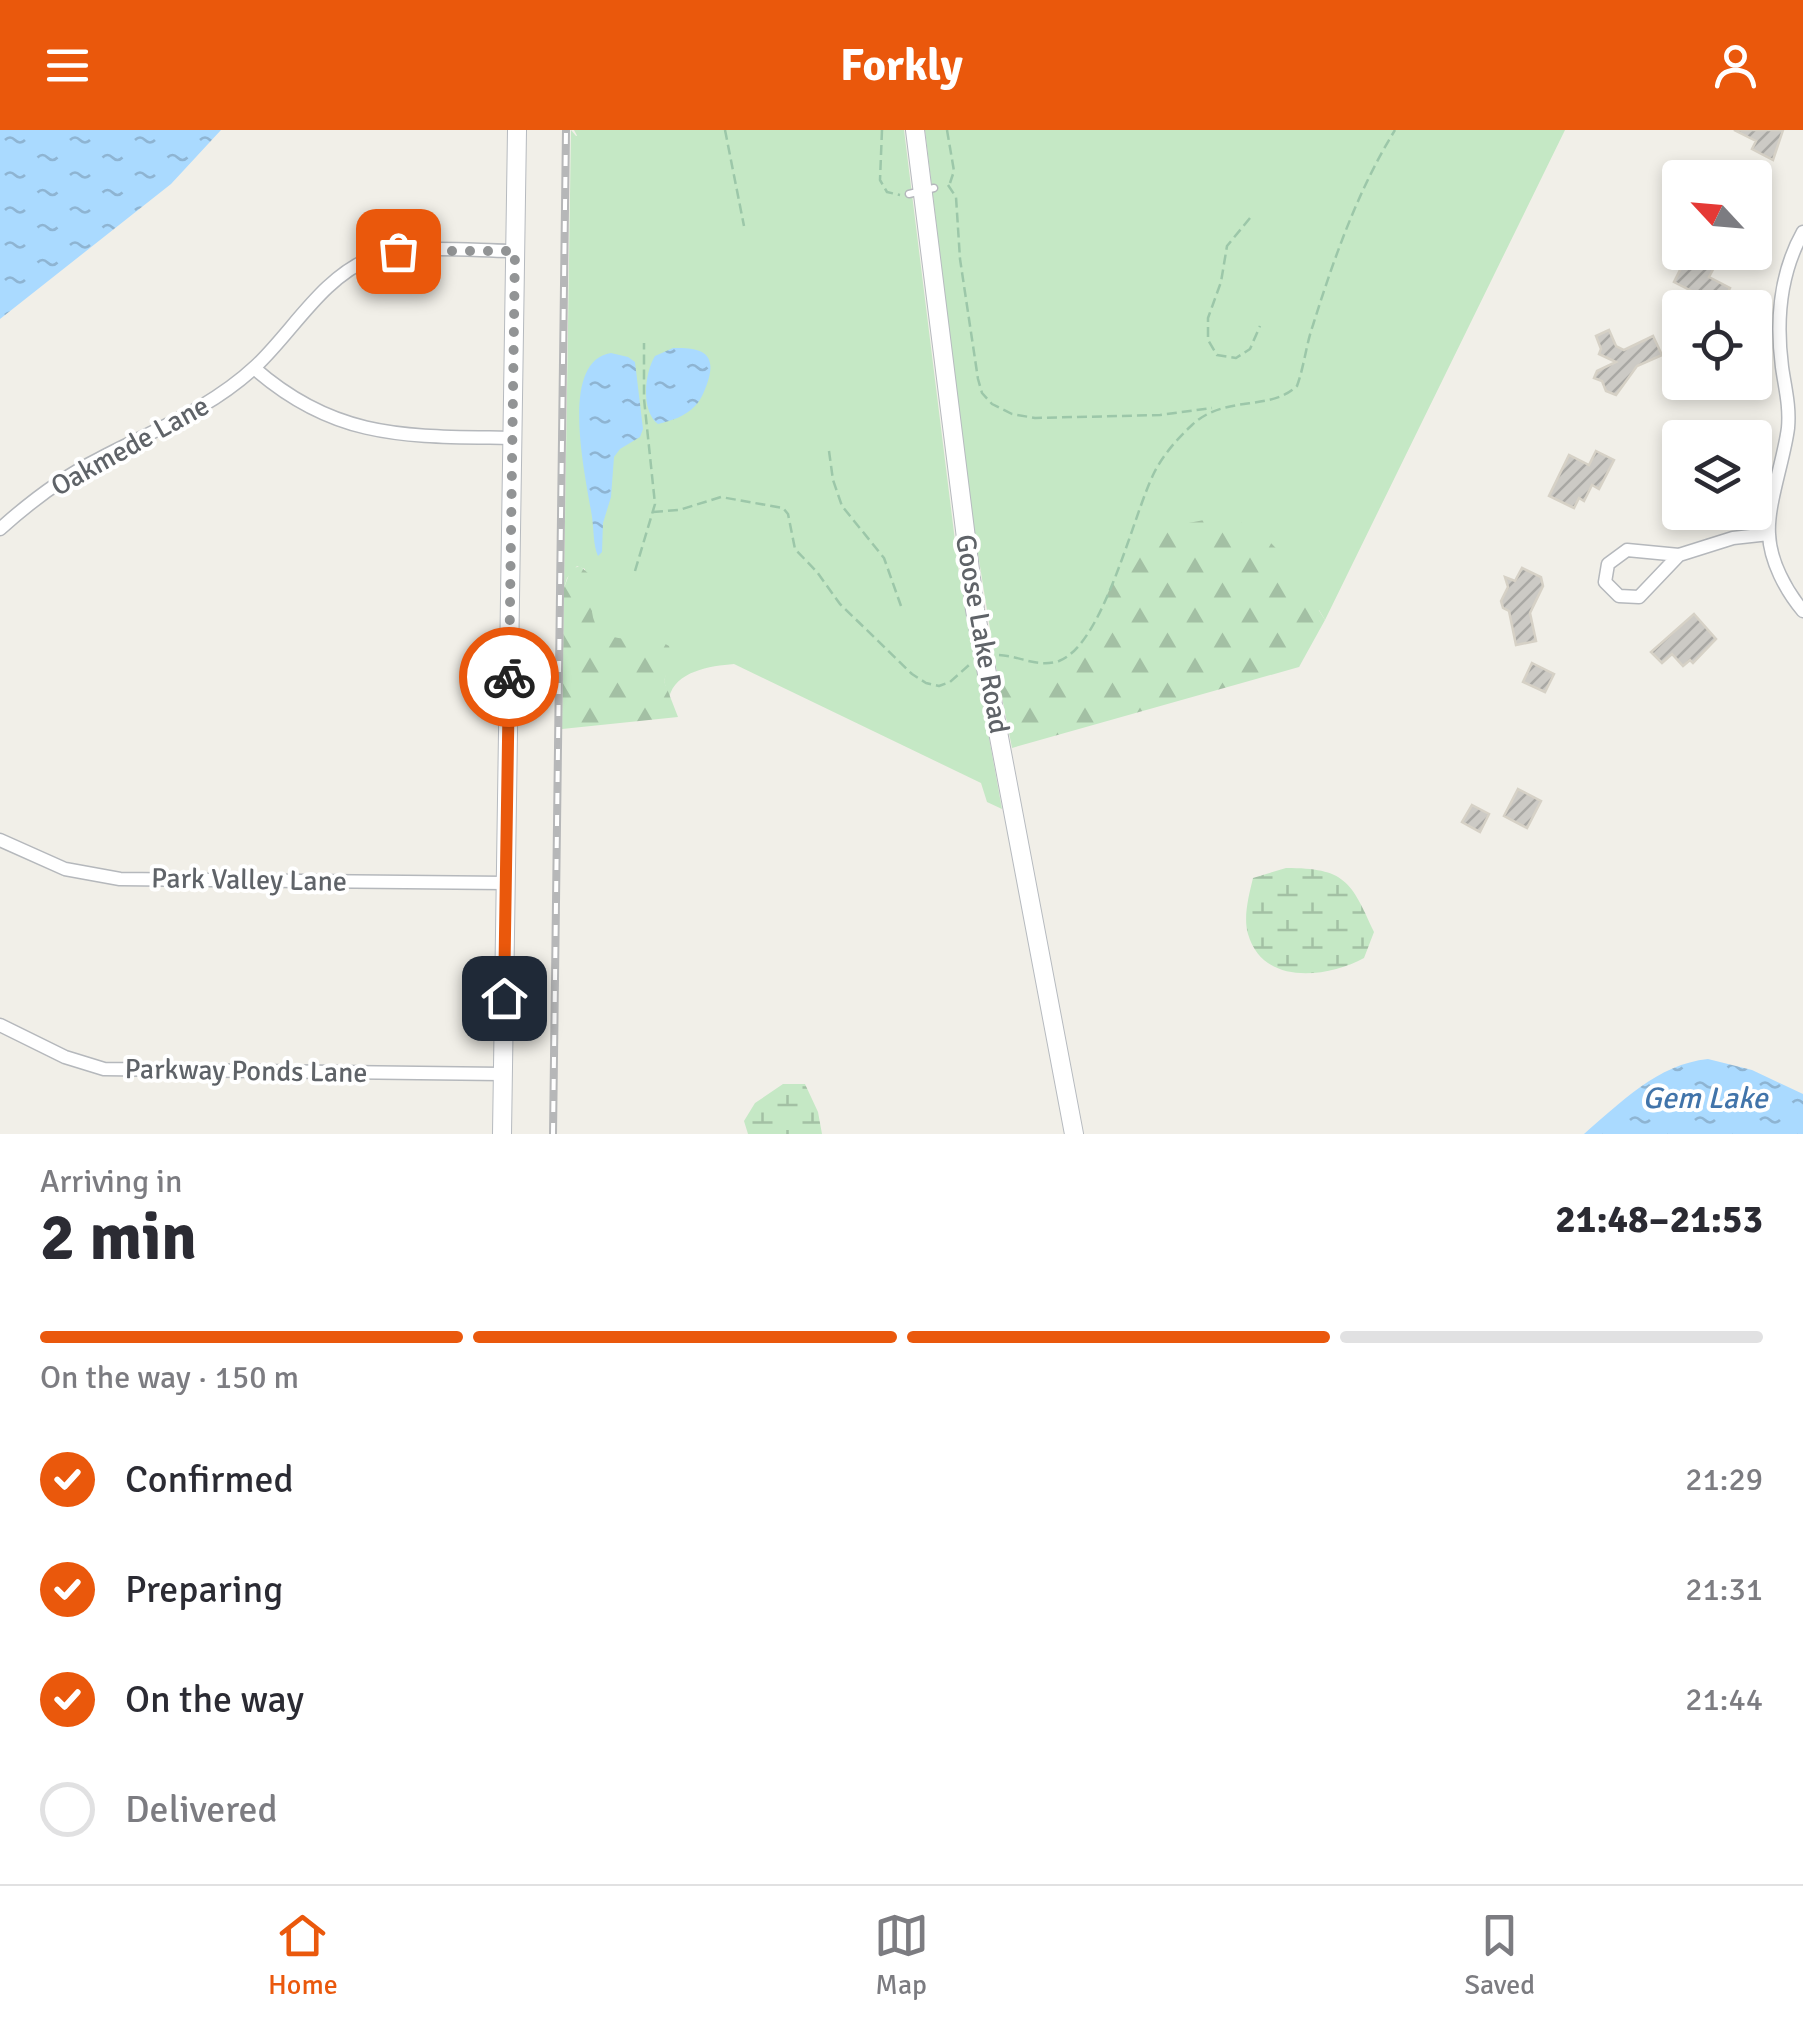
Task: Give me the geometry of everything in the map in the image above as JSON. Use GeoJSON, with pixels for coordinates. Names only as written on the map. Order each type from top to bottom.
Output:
{"type":"FeatureCollection","features":[{"type":"Feature","properties":{"kind":"street"},"geometry":{"type":"LineString","coordinates":[[502,1134],[517,130]]}},
{"type":"Feature","properties":{"kind":"street","name":"Goose Lake Road"},"geometry":{"type":"LineString","coordinates":[[915,130],[962,516],[1074,1134]]}},
{"type":"Feature","properties":{"kind":"street"},"geometry":{"type":"LineString","coordinates":[[1803,232],[1787,269],[1780,311],[1780,344],[1789,409],[1768,534],[1780,573],[1803,611]]}},
{"type":"Feature","properties":{"kind":"street","name":"Oakmede Lane"},"geometry":{"type":"LineString","coordinates":[[0,529],[96,460],[209,404],[254,368],[338,278],[373,258],[398,251],[515,251]]}},
{"type":"Feature","properties":{"kind":"street"},"geometry":{"type":"LineString","coordinates":[[254,368],[317,412],[372,431],[403,436],[513,438]]}},
{"type":"Feature","properties":{"kind":"street"},"geometry":{"type":"LineString","coordinates":[[1679,555],[1639,597],[1618,596],[1605,582],[1608,564],[1626,550],[1679,555],[1733,538],[1768,534]]}},
{"type":"Feature","properties":{"kind":"street","name":"Park Valley Lane"},"geometry":{"type":"LineString","coordinates":[[0,840],[65,869],[120,879],[506,883]]}},
{"type":"Feature","properties":{"kind":"street","name":"Parkway Ponds Lane"},"geometry":{"type":"LineString","coordinates":[[0,1025],[65,1057],[104,1069],[502,1074]]}},
{"type":"Feature","properties":{"kind":"path"},"geometry":{"type":"LineString","coordinates":[[725,130],[744,226]]}},
{"type":"Feature","properties":{"kind":"path"},"geometry":{"type":"LineString","coordinates":[[882,130],[880,184],[890,194],[948,184],[954,172],[947,130]]}},
{"type":"Feature","properties":{"kind":"path"},"geometry":{"type":"LineString","coordinates":[[948,184],[956,202],[960,259],[978,379],[982,393],[992,404],[1012,414],[1035,418],[1160,415],[1286,394],[1297,386],[1313,325],[1354,210],[1396,130]]}},
{"type":"Feature","properties":{"kind":"path"},"geometry":{"type":"LineString","coordinates":[[1250,218],[1227,246],[1222,282],[1207,323],[1208,340],[1217,354],[1236,358],[1250,349],[1260,326]]}},
{"type":"Feature","properties":{"kind":"path"},"geometry":{"type":"LineString","coordinates":[[635,571],[655,498],[644,399],[644,343]]}},
{"type":"Feature","properties":{"kind":"path"},"geometry":{"type":"LineString","coordinates":[[654,512],[679,510],[721,497],[783,508],[788,514],[795,549],[835,598],[912,674],[930,685],[943,685],[985,657],[1044,664],[1077,649],[1122,560],[1157,467],[1194,423],[1218,407]]}},
{"type":"Feature","properties":{"kind":"path"},"geometry":{"type":"LineString","coordinates":[[829,451],[842,506],[882,555],[902,606]]}},
{"type":"Feature","properties":{"kind":"green space"},"geometry":{"type":"Polygon","coordinates":[[[571,130],[576,136],[594,130],[904,130],[959,573],[1002,809],[987,802],[981,783],[734,664],[686,676],[669,698],[664,681],[667,669],[584,673],[585,569],[577,566],[564,588],[571,130]]]}},
{"type":"Feature","properties":{"kind":"green space"},"geometry":{"type":"Polygon","coordinates":[[[574,130],[603,130],[599,145],[593,148],[581,143],[574,130]]]}},
{"type":"Feature","properties":{"kind":"green space"},"geometry":{"type":"Polygon","coordinates":[[[925,130],[1565,130],[1325,620],[1319,610],[1060,714],[999,685],[971,510],[925,130]]]}},
{"type":"Feature","properties":{"kind":"green space"},"geometry":{"type":"Polygon","coordinates":[[[1227,518],[1244,524],[1273,545],[1325,620],[1299,667],[1012,748],[997,672],[1033,674],[1058,668],[1075,656],[1087,640],[1117,575],[1143,544],[1177,526],[1227,518]]]}},
{"type":"Feature","properties":{"kind":"green space"},"geometry":{"type":"Polygon","coordinates":[[[580,566],[590,575],[593,618],[601,631],[618,638],[651,640],[669,646],[672,658],[664,681],[678,717],[562,729],[564,588],[571,569],[580,566]]]}},
{"type":"Feature","properties":{"kind":"green space"},"geometry":{"type":"Polygon","coordinates":[[[1286,868],[1334,875],[1352,889],[1374,932],[1364,958],[1332,970],[1298,973],[1282,970],[1256,951],[1246,920],[1253,878],[1286,868]]]}},
{"type":"Feature","properties":{"kind":"green space"},"geometry":{"type":"Polygon","coordinates":[[[783,1084],[805,1084],[818,1112],[822,1134],[748,1134],[744,1121],[755,1103],[783,1084]]]}},
{"type":"Feature","properties":{"kind":"water"},"geometry":{"type":"Polygon","coordinates":[[[0,130],[221,130],[171,184],[0,319],[0,130]]]}},
{"type":"Feature","properties":{"kind":"water"},"geometry":{"type":"Polygon","coordinates":[[[673,348],[705,354],[710,374],[695,406],[678,418],[658,424],[647,402],[648,372],[655,356],[673,348]]]}},
{"type":"Feature","properties":{"kind":"water"},"geometry":{"type":"Polygon","coordinates":[[[611,353],[635,362],[643,429],[640,437],[614,457],[611,497],[603,523],[602,552],[598,556],[582,451],[580,399],[594,361],[611,353]]]}},
{"type":"Feature","properties":{"kind":"water","name":"Gem Lake"},"geometry":{"type":"Polygon","coordinates":[[[1708,1059],[1752,1070],[1803,1094],[1803,1134],[1584,1134],[1656,1077],[1690,1062],[1708,1059]]]}},
{"type":"Feature","properties":{"kind":"building"},"geometry":{"type":"Polygon","coordinates":[[[1734,130],[1783,130],[1773,160],[1752,149],[1756,141],[1734,130]]]}},
{"type":"Feature","properties":{"kind":"building"},"geometry":{"type":"Polygon","coordinates":[[[1680,270],[1713,270],[1709,277],[1730,288],[1690,290],[1674,282],[1680,270]]]}},
{"type":"Feature","properties":{"kind":"building"},"geometry":{"type":"Polygon","coordinates":[[[1609,330],[1616,346],[1624,350],[1653,336],[1662,355],[1637,366],[1616,395],[1594,378],[1597,371],[1616,362],[1599,354],[1596,336],[1609,330]]]}},
{"type":"Feature","properties":{"kind":"building"},"geometry":{"type":"Polygon","coordinates":[[[1596,451],[1614,460],[1599,489],[1592,485],[1584,501],[1579,498],[1574,508],[1549,496],[1569,455],[1589,465],[1596,451]]]}},
{"type":"Feature","properties":{"kind":"building"},"geometry":{"type":"Polygon","coordinates":[[[1522,568],[1541,577],[1543,586],[1530,613],[1536,641],[1516,645],[1509,611],[1501,601],[1508,587],[1505,577],[1515,581],[1522,568]]]}},
{"type":"Feature","properties":{"kind":"building"},"geometry":{"type":"Polygon","coordinates":[[[1694,614],[1716,639],[1693,663],[1690,660],[1683,666],[1672,654],[1662,663],[1651,652],[1694,614]]]}},
{"type":"Feature","properties":{"kind":"building"},"geometry":{"type":"Polygon","coordinates":[[[1532,663],[1554,674],[1545,692],[1523,682],[1532,663]]]}},
{"type":"Feature","properties":{"kind":"building"},"geometry":{"type":"Polygon","coordinates":[[[1518,789],[1541,801],[1527,828],[1504,816],[1518,789]]]}},
{"type":"Feature","properties":{"kind":"building"},"geometry":{"type":"Polygon","coordinates":[[[1472,805],[1489,814],[1480,832],[1462,822],[1472,805]]]}},
{"type":"Feature","properties":{"kind":"railway"},"geometry":{"type":"LineString","coordinates":[[553,1134],[566,130]]}},
{"type":"Feature","properties":{"kind":"way so far"},"geometry":{"type":"LineString","coordinates":[[398,251],[515,251],[509,677]]}},
{"type":"Feature","properties":{"kind":"route"},"geometry":{"type":"LineString","coordinates":[[504,998],[509,677]]}}]}
